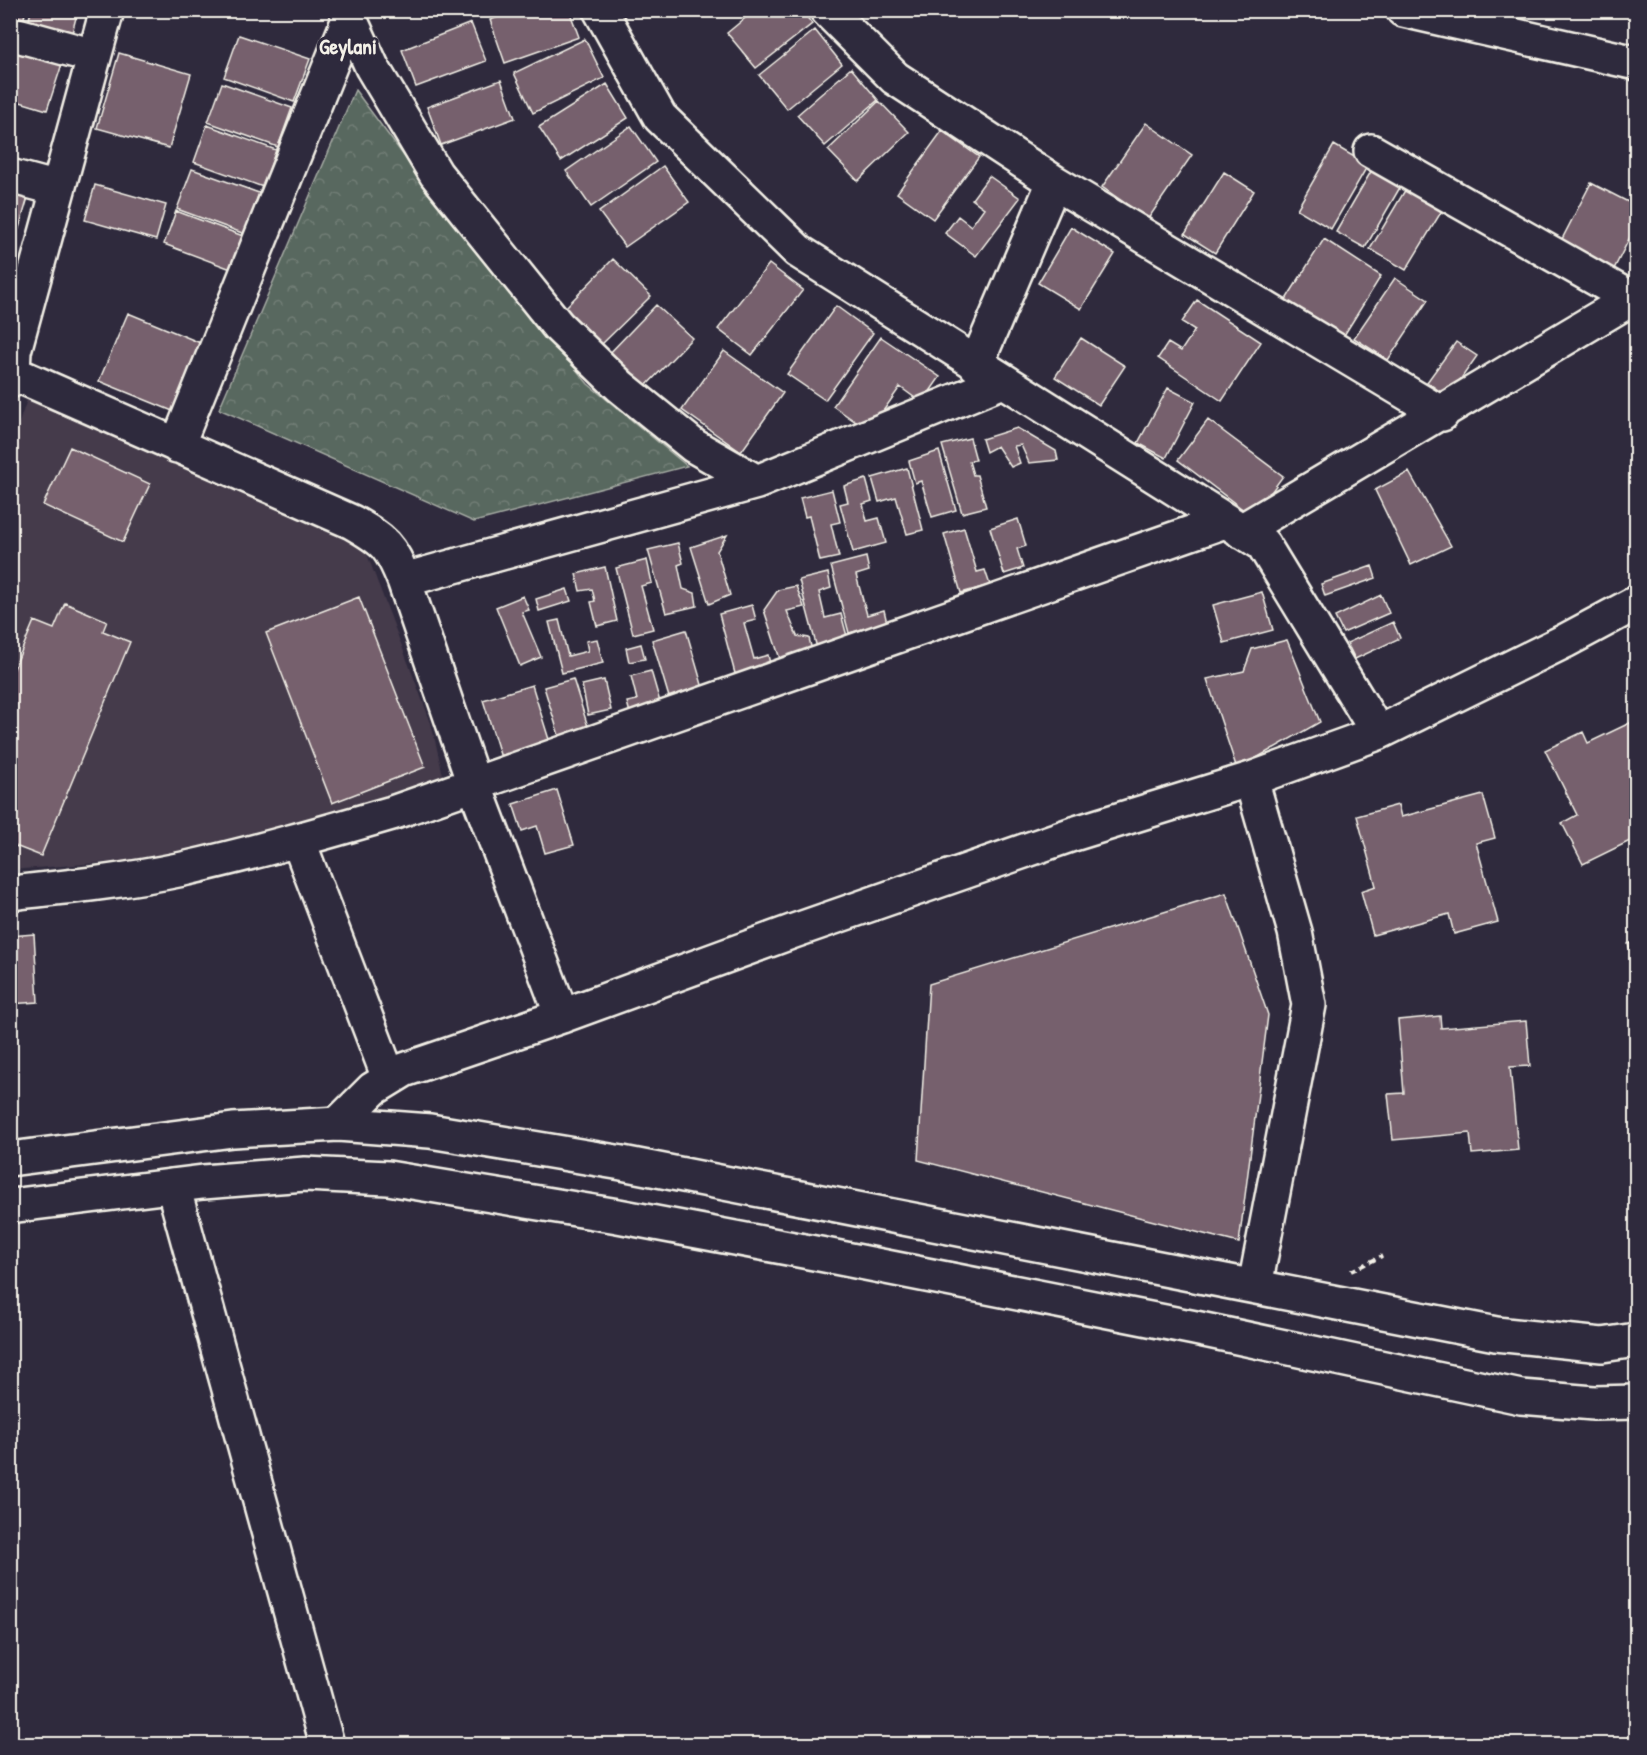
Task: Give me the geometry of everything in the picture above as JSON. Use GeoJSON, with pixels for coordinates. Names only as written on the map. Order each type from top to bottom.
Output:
{"type":"FeatureCollection","features":[{"type":"Feature","properties":{"kind":"street"},"geometry":{"type":"LineString","coordinates":[[106,10],[12,363],[177,446],[352,522],[377,536],[393,553],[474,784],[562,1016]]}},
{"type":"Feature","properties":{"kind":"street"},"geometry":{"type":"LineString","coordinates":[[600,10],[660,117],[798,251],[1263,544],[1378,733]]}},
{"type":"Feature","properties":{"kind":"street"},"geometry":{"type":"LineString","coordinates":[[827,10],[895,78],[1053,182],[1442,414]]}},
{"type":"Feature","properties":{"kind":"street"},"geometry":{"type":"LineString","coordinates":[[1403,10],[1636,63]]}},
{"type":"Feature","properties":{"kind":"street"},"geometry":{"type":"LineString","coordinates":[[348,15],[372,67],[436,174],[558,326],[620,386],[694,446],[757,482]]}},
{"type":"Feature","properties":{"kind":"street"},"geometry":{"type":"LineString","coordinates":[[177,446],[348,15]]}},
{"type":"Feature","properties":{"kind":"street"},"geometry":{"type":"LineString","coordinates":[[10,33],[94,56]]}},
{"type":"Feature","properties":{"kind":"street"},"geometry":{"type":"LineString","coordinates":[[10,892],[79,886],[181,869],[261,851],[392,813],[1233,526],[1442,414],[1634,298],[1371,151]]}},
{"type":"Feature","properties":{"kind":"street"},"geometry":{"type":"LineString","coordinates":[[10,176],[58,189]]}},
{"type":"Feature","properties":{"kind":"street"},"geometry":{"type":"LineString","coordinates":[[404,580],[757,482],[989,373],[1053,182]]}},
{"type":"Feature","properties":{"kind":"street"},"geometry":{"type":"LineString","coordinates":[[338,1124],[373,1089],[404,1070],[1073,834],[1251,779],[1378,733],[1565,641],[1636,603]]}},
{"type":"Feature","properties":{"kind":"street"},"geometry":{"type":"LineString","coordinates":[[1251,779],[1295,932],[1309,1005],[1255,1287]]}},
{"type":"Feature","properties":{"kind":"street"},"geometry":{"type":"LineString","coordinates":[[298,840],[389,1078]]}},
{"type":"Feature","properties":{"kind":"street"},"geometry":{"type":"LineString","coordinates":[[10,1159],[234,1130],[338,1124],[430,1131],[622,1163],[1496,1334],[1602,1346],[1636,1340]]}},
{"type":"Feature","properties":{"kind":"street"},"geometry":{"type":"LineString","coordinates":[[10,1206],[172,1186],[305,1174],[388,1178],[618,1216],[814,1252],[1195,1328],[1521,1397],[1594,1403],[1636,1402]]}},
{"type":"Feature","properties":{"kind":"street"},"geometry":{"type":"LineString","coordinates":[[172,1186],[327,1744]]}},
{"type":"Feature","properties":{"kind":"shaded area"},"geometry":{"type":"Polygon","coordinates":[[[28,397],[365,549],[431,723],[443,775],[259,839],[149,859],[11,870],[10,448],[28,397]]]}},
{"type":"Feature","properties":{"kind":"green space"},"geometry":{"type":"Polygon","coordinates":[[[355,90],[433,195],[588,384],[687,466],[474,522],[219,409],[355,90]]]}},
{"type":"Feature","properties":{"kind":"building"},"geometry":{"type":"Polygon","coordinates":[[[10,10],[26,10],[23,21],[10,17],[10,10]]]}},
{"type":"Feature","properties":{"kind":"building"},"geometry":{"type":"Polygon","coordinates":[[[31,10],[78,10],[72,33],[29,20],[31,10]]]}},
{"type":"Feature","properties":{"kind":"building"},"geometry":{"type":"Polygon","coordinates":[[[518,10],[569,10],[579,37],[505,63],[490,20],[518,10]]]}},
{"type":"Feature","properties":{"kind":"building"},"geometry":{"type":"Polygon","coordinates":[[[755,10],[802,10],[812,24],[756,68],[727,33],[755,10]]]}},
{"type":"Feature","properties":{"kind":"building"},"geometry":{"type":"Polygon","coordinates":[[[471,23],[486,61],[416,87],[402,50],[471,23]]]}},
{"type":"Feature","properties":{"kind":"building"},"geometry":{"type":"Polygon","coordinates":[[[815,30],[842,64],[787,109],[759,75],[815,30]]]}},
{"type":"Feature","properties":{"kind":"building"},"geometry":{"type":"Polygon","coordinates":[[[239,35],[310,59],[294,102],[224,77],[239,35]]]}},
{"type":"Feature","properties":{"kind":"building"},"geometry":{"type":"Polygon","coordinates":[[[585,39],[604,78],[533,113],[514,73],[585,39]]]}},
{"type":"Feature","properties":{"kind":"building"},"geometry":{"type":"Polygon","coordinates":[[[11,48],[62,64],[47,110],[10,99],[11,48]]]}},
{"type":"Feature","properties":{"kind":"building"},"geometry":{"type":"Polygon","coordinates":[[[119,53],[191,74],[169,148],[97,128],[119,53]]]}},
{"type":"Feature","properties":{"kind":"building"},"geometry":{"type":"Polygon","coordinates":[[[851,68],[878,100],[825,146],[797,115],[851,68]]]}},
{"type":"Feature","properties":{"kind":"building"},"geometry":{"type":"Polygon","coordinates":[[[501,80],[515,118],[441,145],[427,107],[501,80]]]}},
{"type":"Feature","properties":{"kind":"building"},"geometry":{"type":"Polygon","coordinates":[[[222,83],[292,108],[278,147],[208,122],[222,83]]]}},
{"type":"Feature","properties":{"kind":"building"},"geometry":{"type":"Polygon","coordinates":[[[607,84],[628,118],[561,161],[539,127],[607,84]]]}},
{"type":"Feature","properties":{"kind":"building"},"geometry":{"type":"Polygon","coordinates":[[[879,101],[909,132],[858,181],[828,150],[879,101]]]}},
{"type":"Feature","properties":{"kind":"building"},"geometry":{"type":"Polygon","coordinates":[[[1146,123],[1192,155],[1148,219],[1102,187],[1146,123]]]}},
{"type":"Feature","properties":{"kind":"building"},"geometry":{"type":"Polygon","coordinates":[[[207,125],[276,150],[263,187],[194,162],[207,125]]]}},
{"type":"Feature","properties":{"kind":"building"},"geometry":{"type":"Polygon","coordinates":[[[631,126],[656,162],[591,207],[566,171],[631,126]]]}},
{"type":"Feature","properties":{"kind":"building"},"geometry":{"type":"Polygon","coordinates":[[[942,131],[979,157],[933,219],[897,193],[942,131]]]}},
{"type":"Feature","properties":{"kind":"building"},"geometry":{"type":"Polygon","coordinates":[[[1334,145],[1368,165],[1331,229],[1297,209],[1334,145]]]}},
{"type":"Feature","properties":{"kind":"building"},"geometry":{"type":"Polygon","coordinates":[[[663,166],[689,202],[625,247],[599,212],[663,166]]]}},
{"type":"Feature","properties":{"kind":"building"},"geometry":{"type":"Polygon","coordinates":[[[1373,168],[1402,184],[1365,248],[1336,232],[1373,168]]]}},
{"type":"Feature","properties":{"kind":"building"},"geometry":{"type":"Polygon","coordinates":[[[192,169],[259,193],[245,234],[177,209],[192,169]]]}},
{"type":"Feature","properties":{"kind":"building"},"geometry":{"type":"Polygon","coordinates":[[[1224,172],[1254,191],[1215,253],[1185,234],[1224,172]]]}},
{"type":"Feature","properties":{"kind":"building"},"geometry":{"type":"Polygon","coordinates":[[[989,176],[1020,198],[976,256],[945,233],[958,216],[971,226],[984,208],[972,199],[989,176]]]}},
{"type":"Feature","properties":{"kind":"building"},"geometry":{"type":"Polygon","coordinates":[[[1591,183],[1636,206],[1636,225],[1613,271],[1560,243],[1591,183]]]}},
{"type":"Feature","properties":{"kind":"building"},"geometry":{"type":"Polygon","coordinates":[[[95,185],[166,205],[156,240],[85,220],[95,185]]]}},
{"type":"Feature","properties":{"kind":"building"},"geometry":{"type":"Polygon","coordinates":[[[1407,187],[1443,209],[1406,270],[1370,249],[1407,187]]]}},
{"type":"Feature","properties":{"kind":"building"},"geometry":{"type":"Polygon","coordinates":[[[10,189],[29,194],[14,245],[10,244],[10,189]]]}},
{"type":"Feature","properties":{"kind":"building"},"geometry":{"type":"Polygon","coordinates":[[[176,211],[243,236],[231,269],[164,244],[176,211]]]}},
{"type":"Feature","properties":{"kind":"building"},"geometry":{"type":"Polygon","coordinates":[[[1071,227],[1115,254],[1081,309],[1038,283],[1071,227]]]}},
{"type":"Feature","properties":{"kind":"building"},"geometry":{"type":"Polygon","coordinates":[[[1324,239],[1381,276],[1343,337],[1285,301],[1324,239]]]}},
{"type":"Feature","properties":{"kind":"building"},"geometry":{"type":"Polygon","coordinates":[[[613,259],[651,296],[601,345],[564,309],[613,259]]]}},
{"type":"Feature","properties":{"kind":"building"},"geometry":{"type":"Polygon","coordinates":[[[769,264],[803,290],[752,355],[718,329],[769,264]]]}},
{"type":"Feature","properties":{"kind":"building"},"geometry":{"type":"Polygon","coordinates":[[[1395,278],[1428,300],[1388,360],[1354,338],[1395,278]]]}},
{"type":"Feature","properties":{"kind":"building"},"geometry":{"type":"Polygon","coordinates":[[[1197,300],[1261,342],[1222,401],[1158,358],[1168,343],[1181,351],[1195,330],[1182,322],[1197,300]]]}},
{"type":"Feature","properties":{"kind":"building"},"geometry":{"type":"Polygon","coordinates":[[[656,305],[692,338],[643,389],[607,356],[656,305]]]}},
{"type":"Feature","properties":{"kind":"building"},"geometry":{"type":"Polygon","coordinates":[[[836,306],[873,333],[825,400],[787,374],[836,306]]]}},
{"type":"Feature","properties":{"kind":"building"},"geometry":{"type":"Polygon","coordinates":[[[128,313],[203,344],[175,412],[99,381],[128,313]]]}},
{"type":"Feature","properties":{"kind":"building"},"geometry":{"type":"Polygon","coordinates":[[[881,337],[940,377],[922,403],[900,387],[869,431],[833,406],[881,337]]]}},
{"type":"Feature","properties":{"kind":"building"},"geometry":{"type":"Polygon","coordinates":[[[1081,338],[1125,366],[1099,405],[1055,377],[1081,338]]]}},
{"type":"Feature","properties":{"kind":"building"},"geometry":{"type":"Polygon","coordinates":[[[1456,342],[1477,356],[1448,397],[1427,382],[1456,342]]]}},
{"type":"Feature","properties":{"kind":"building"},"geometry":{"type":"Polygon","coordinates":[[[724,351],[783,393],[741,452],[682,410],[724,351]]]}},
{"type":"Feature","properties":{"kind":"building"},"geometry":{"type":"Polygon","coordinates":[[[1168,388],[1195,402],[1166,458],[1138,443],[1168,388]]]}},
{"type":"Feature","properties":{"kind":"building"},"geometry":{"type":"Polygon","coordinates":[[[1208,420],[1283,476],[1253,517],[1178,460],[1208,420]]]}},
{"type":"Feature","properties":{"kind":"building"},"geometry":{"type":"Polygon","coordinates":[[[1017,428],[1056,451],[1058,460],[1029,463],[1021,445],[1014,446],[1020,463],[1011,467],[997,446],[986,452],[982,439],[1017,428]]]}},
{"type":"Feature","properties":{"kind":"building"},"geometry":{"type":"Polygon","coordinates":[[[970,438],[976,460],[969,461],[973,475],[977,475],[986,507],[962,513],[942,445],[970,438]]]}},
{"type":"Feature","properties":{"kind":"building"},"geometry":{"type":"Polygon","coordinates":[[[70,447],[150,484],[123,542],[43,505],[70,447]]]}},
{"type":"Feature","properties":{"kind":"building"},"geometry":{"type":"Polygon","coordinates":[[[939,451],[956,510],[932,517],[921,481],[915,483],[909,461],[939,451]]]}},
{"type":"Feature","properties":{"kind":"building"},"geometry":{"type":"Polygon","coordinates":[[[907,468],[923,530],[907,534],[896,497],[879,502],[872,478],[907,468]]]}},
{"type":"Feature","properties":{"kind":"building"},"geometry":{"type":"Polygon","coordinates":[[[1409,472],[1451,546],[1411,565],[1375,490],[1409,472]]]}},
{"type":"Feature","properties":{"kind":"building"},"geometry":{"type":"Polygon","coordinates":[[[866,479],[872,501],[863,504],[867,521],[879,518],[886,543],[853,552],[840,504],[848,502],[844,486],[866,479]]]}},
{"type":"Feature","properties":{"kind":"building"},"geometry":{"type":"Polygon","coordinates":[[[832,490],[840,522],[831,524],[839,557],[820,561],[809,516],[805,517],[800,498],[832,490]]]}},
{"type":"Feature","properties":{"kind":"building"},"geometry":{"type":"Polygon","coordinates":[[[1018,519],[1026,546],[1017,549],[1023,568],[1004,574],[990,528],[1018,519]]]}},
{"type":"Feature","properties":{"kind":"building"},"geometry":{"type":"Polygon","coordinates":[[[964,528],[977,572],[985,570],[990,585],[961,593],[944,534],[964,528]]]}},
{"type":"Feature","properties":{"kind":"building"},"geometry":{"type":"Polygon","coordinates":[[[727,535],[717,551],[730,595],[709,604],[691,547],[727,535]]]}},
{"type":"Feature","properties":{"kind":"building"},"geometry":{"type":"Polygon","coordinates":[[[678,543],[683,563],[678,565],[683,589],[695,593],[697,606],[666,613],[648,550],[678,543]]]}},
{"type":"Feature","properties":{"kind":"building"},"geometry":{"type":"Polygon","coordinates":[[[866,557],[869,571],[856,575],[867,615],[884,610],[887,623],[849,633],[831,566],[866,557]]]}},
{"type":"Feature","properties":{"kind":"building"},"geometry":{"type":"Polygon","coordinates":[[[647,560],[652,583],[641,586],[653,629],[633,634],[616,568],[647,560]]]}},
{"type":"Feature","properties":{"kind":"building"},"geometry":{"type":"Polygon","coordinates":[[[1372,566],[1376,578],[1325,596],[1321,584],[1372,566]]]}},
{"type":"Feature","properties":{"kind":"building"},"geometry":{"type":"Polygon","coordinates":[[[605,567],[617,621],[597,626],[591,602],[595,601],[592,589],[580,591],[576,574],[605,567]]]}},
{"type":"Feature","properties":{"kind":"building"},"geometry":{"type":"Polygon","coordinates":[[[828,573],[831,588],[819,592],[825,618],[841,614],[848,640],[817,648],[799,580],[828,573]]]}},
{"type":"Feature","properties":{"kind":"building"},"geometry":{"type":"Polygon","coordinates":[[[796,586],[804,607],[787,611],[797,636],[809,638],[813,655],[782,665],[764,610],[778,590],[796,586]]]}},
{"type":"Feature","properties":{"kind":"building"},"geometry":{"type":"Polygon","coordinates":[[[567,589],[571,601],[539,611],[536,599],[567,589]]]}},
{"type":"Feature","properties":{"kind":"building"},"geometry":{"type":"Polygon","coordinates":[[[1262,592],[1273,630],[1224,643],[1213,605],[1262,592]]]}},
{"type":"Feature","properties":{"kind":"building"},"geometry":{"type":"Polygon","coordinates":[[[1381,595],[1389,613],[1343,633],[1335,617],[1381,595]]]}},
{"type":"Feature","properties":{"kind":"building"},"geometry":{"type":"Polygon","coordinates":[[[523,596],[529,610],[522,612],[541,657],[520,666],[496,607],[523,596]]]}},
{"type":"Feature","properties":{"kind":"building"},"geometry":{"type":"Polygon","coordinates":[[[359,597],[425,767],[332,803],[266,633],[359,597]]]}},
{"type":"Feature","properties":{"kind":"building"},"geometry":{"type":"Polygon","coordinates":[[[65,603],[107,621],[103,631],[130,642],[41,856],[10,844],[10,678],[34,621],[54,629],[65,603]]]}},
{"type":"Feature","properties":{"kind":"building"},"geometry":{"type":"Polygon","coordinates":[[[752,605],[756,620],[744,623],[754,659],[768,655],[772,672],[737,681],[719,614],[752,605]]]}},
{"type":"Feature","properties":{"kind":"building"},"geometry":{"type":"Polygon","coordinates":[[[559,620],[568,656],[588,651],[586,641],[597,639],[603,663],[562,673],[549,622],[559,620]]]}},
{"type":"Feature","properties":{"kind":"building"},"geometry":{"type":"Polygon","coordinates":[[[1393,622],[1400,638],[1355,659],[1347,643],[1393,622]]]}},
{"type":"Feature","properties":{"kind":"building"},"geometry":{"type":"Polygon","coordinates":[[[686,630],[705,695],[671,704],[652,640],[686,630]]]}},
{"type":"Feature","properties":{"kind":"building"},"geometry":{"type":"Polygon","coordinates":[[[1287,640],[1320,722],[1237,769],[1207,679],[1244,671],[1252,649],[1287,640]]]}},
{"type":"Feature","properties":{"kind":"building"},"geometry":{"type":"Polygon","coordinates":[[[641,644],[645,659],[629,662],[626,648],[641,644]]]}},
{"type":"Feature","properties":{"kind":"building"},"geometry":{"type":"Polygon","coordinates":[[[651,671],[662,709],[631,717],[627,702],[637,700],[631,676],[651,671]]]}},
{"type":"Feature","properties":{"kind":"building"},"geometry":{"type":"Polygon","coordinates":[[[573,679],[590,733],[561,742],[544,687],[573,679]]]}},
{"type":"Feature","properties":{"kind":"building"},"geometry":{"type":"Polygon","coordinates":[[[604,680],[611,710],[588,715],[582,685],[604,680]]]}},
{"type":"Feature","properties":{"kind":"building"},"geometry":{"type":"Polygon","coordinates":[[[532,685],[551,746],[502,761],[483,700],[532,685]]]}},
{"type":"Feature","properties":{"kind":"building"},"geometry":{"type":"Polygon","coordinates":[[[1636,720],[1636,838],[1583,864],[1562,823],[1577,815],[1545,750],[1583,732],[1588,743],[1636,720]]]}},
{"type":"Feature","properties":{"kind":"building"},"geometry":{"type":"Polygon","coordinates":[[[557,790],[574,845],[545,853],[537,826],[522,831],[513,804],[557,790]]]}},
{"type":"Feature","properties":{"kind":"building"},"geometry":{"type":"Polygon","coordinates":[[[1483,795],[1495,838],[1476,843],[1498,922],[1454,934],[1449,914],[1373,935],[1361,891],[1376,886],[1357,816],[1398,805],[1401,817],[1483,795]]]}},
{"type":"Feature","properties":{"kind":"building"},"geometry":{"type":"Polygon","coordinates":[[[1226,893],[1268,1015],[1239,1243],[918,1160],[929,984],[1226,893]]]}},
{"type":"Feature","properties":{"kind":"building"},"geometry":{"type":"Polygon","coordinates":[[[34,934],[38,1002],[10,1004],[10,936],[34,934]]]}},
{"type":"Feature","properties":{"kind":"building"},"geometry":{"type":"Polygon","coordinates":[[[1636,941],[1636,967],[1628,944],[1636,941]]]}},
{"type":"Feature","properties":{"kind":"building"},"geometry":{"type":"Polygon","coordinates":[[[1440,1016],[1441,1028],[1526,1021],[1530,1066],[1510,1067],[1518,1150],[1472,1154],[1470,1133],[1393,1140],[1388,1094],[1404,1093],[1398,1020],[1440,1016]]]}},
{"type":"Feature","properties":{"kind":"building"},"geometry":{"type":"Polygon","coordinates":[[[1636,1171],[1636,1196],[1629,1174],[1636,1171]]]}},
{"type":"Feature","properties":{"kind":"district","name":"Geylani"},"geometry":{"type":"Point","coordinates":[348,46]}}]}
